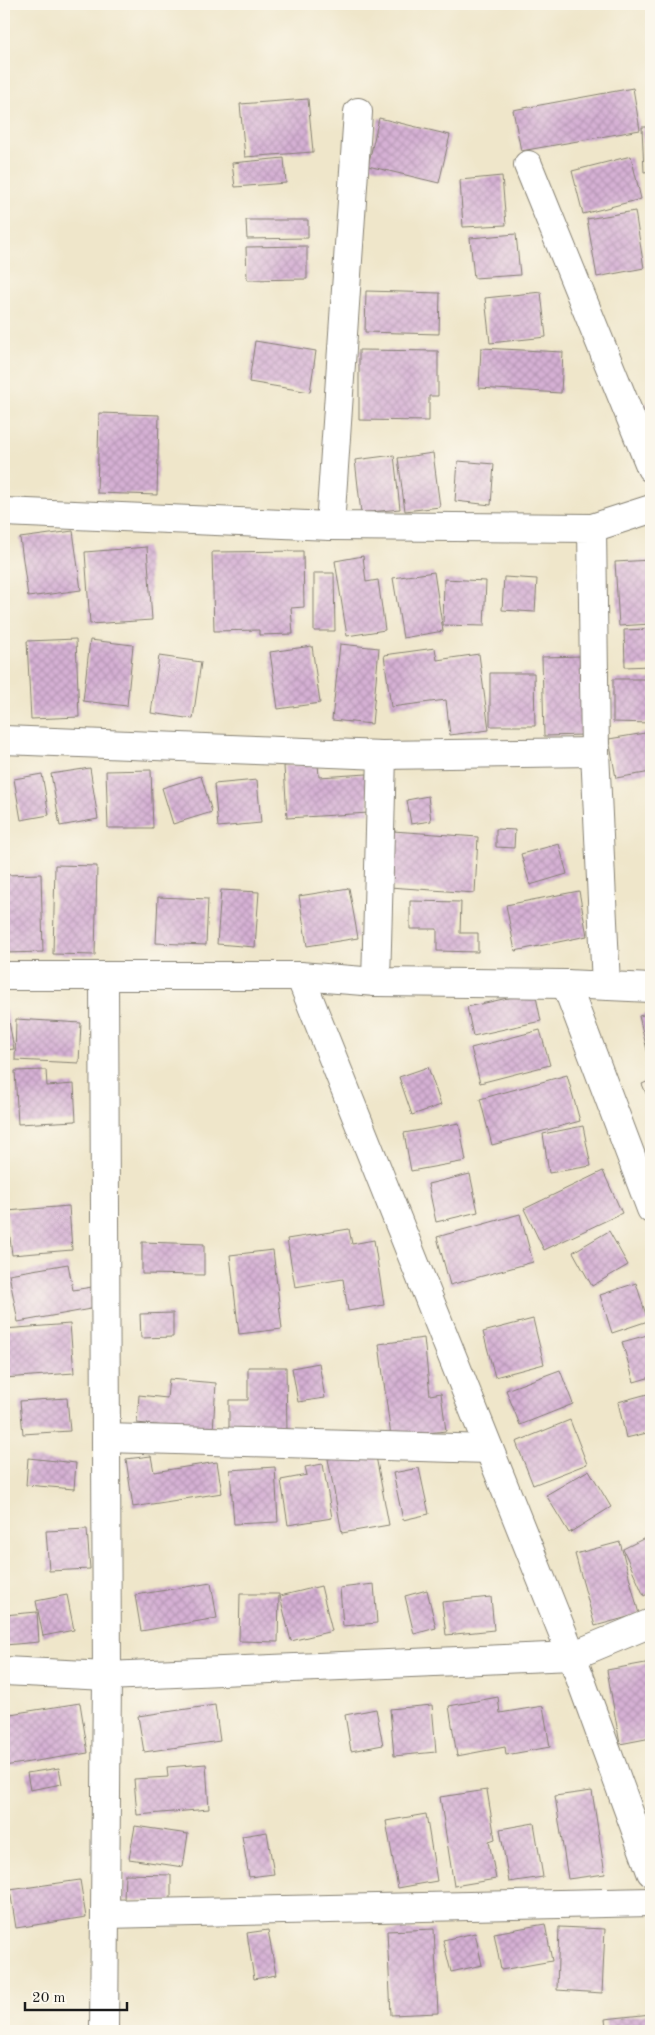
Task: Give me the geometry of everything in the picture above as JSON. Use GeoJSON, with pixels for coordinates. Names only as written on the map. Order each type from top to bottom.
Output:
{"type":"FeatureCollection","features":[{"type":"Feature","properties":{"kind":"street"},"geometry":{"type":"LineString","coordinates":[[330,526],[358,112]]}},
{"type":"Feature","properties":{"kind":"street"},"geometry":{"type":"LineString","coordinates":[[528,164],[651,468]]}},
{"type":"Feature","properties":{"kind":"street"},"geometry":{"type":"LineString","coordinates":[[4,512],[330,526],[592,528],[651,509]]}},
{"type":"Feature","properties":{"kind":"street"},"geometry":{"type":"LineString","coordinates":[[592,528],[595,752],[606,985]]}},
{"type":"Feature","properties":{"kind":"street"},"geometry":{"type":"LineString","coordinates":[[4,740],[382,755],[595,752]]}},
{"type":"Feature","properties":{"kind":"street"},"geometry":{"type":"LineString","coordinates":[[376,982],[382,755]]}},
{"type":"Feature","properties":{"kind":"street"},"geometry":{"type":"LineString","coordinates":[[4,976],[300,976],[376,982],[566,984],[651,988]]}},
{"type":"Feature","properties":{"kind":"street"},"geometry":{"type":"LineString","coordinates":[[300,976],[572,1656],[651,1872]]}},
{"type":"Feature","properties":{"kind":"street"},"geometry":{"type":"LineString","coordinates":[[104,977],[107,1676],[104,2031]]}},
{"type":"Feature","properties":{"kind":"street"},"geometry":{"type":"LineString","coordinates":[[566,984],[651,1209]]}},
{"type":"Feature","properties":{"kind":"street"},"geometry":{"type":"LineString","coordinates":[[106,1438],[489,1449]]}},
{"type":"Feature","properties":{"kind":"street"},"geometry":{"type":"LineString","coordinates":[[4,1671],[107,1676],[572,1656],[651,1623]]}},
{"type":"Feature","properties":{"kind":"street"},"geometry":{"type":"LineString","coordinates":[[105,1914],[651,1902]]}},
{"type":"Feature","properties":{"kind":"building"},"geometry":{"type":"Polygon","coordinates":[[[633,88],[640,130],[521,151],[513,110],[633,88]]]}},
{"type":"Feature","properties":{"kind":"building"},"geometry":{"type":"Polygon","coordinates":[[[308,99],[313,152],[245,157],[240,104],[308,99]]]}},
{"type":"Feature","properties":{"kind":"building"},"geometry":{"type":"Polygon","coordinates":[[[379,118],[450,135],[439,183],[368,166],[379,118]]]}},
{"type":"Feature","properties":{"kind":"building"},"geometry":{"type":"Polygon","coordinates":[[[642,127],[651,127],[651,171],[644,172],[642,127]]]}},
{"type":"Feature","properties":{"kind":"building"},"geometry":{"type":"Polygon","coordinates":[[[631,156],[641,199],[583,214],[572,171],[631,156]]]}},
{"type":"Feature","properties":{"kind":"building"},"geometry":{"type":"Polygon","coordinates":[[[284,158],[286,183],[235,187],[232,163],[284,158]]]}},
{"type":"Feature","properties":{"kind":"building"},"geometry":{"type":"Polygon","coordinates":[[[502,176],[506,225],[463,227],[460,180],[502,176]]]}},
{"type":"Feature","properties":{"kind":"building"},"geometry":{"type":"Polygon","coordinates":[[[635,211],[644,268],[597,277],[587,219],[635,211]]]}},
{"type":"Feature","properties":{"kind":"building"},"geometry":{"type":"Polygon","coordinates":[[[246,220],[308,220],[308,238],[247,239],[246,220]]]}},
{"type":"Feature","properties":{"kind":"building"},"geometry":{"type":"Polygon","coordinates":[[[516,234],[520,275],[474,278],[470,238],[516,234]]]}},
{"type":"Feature","properties":{"kind":"building"},"geometry":{"type":"Polygon","coordinates":[[[307,246],[307,279],[247,280],[246,247],[307,246]]]}},
{"type":"Feature","properties":{"kind":"building"},"geometry":{"type":"Polygon","coordinates":[[[366,291],[440,293],[439,334],[365,332],[366,291]]]}},
{"type":"Feature","properties":{"kind":"building"},"geometry":{"type":"Polygon","coordinates":[[[541,292],[546,337],[490,343],[485,298],[541,292]]]}},
{"type":"Feature","properties":{"kind":"building"},"geometry":{"type":"Polygon","coordinates":[[[255,341],[316,351],[310,392],[249,382],[255,341]]]}},
{"type":"Feature","properties":{"kind":"building"},"geometry":{"type":"Polygon","coordinates":[[[481,348],[563,352],[561,393],[479,388],[481,348]]]}},
{"type":"Feature","properties":{"kind":"building"},"geometry":{"type":"Polygon","coordinates":[[[359,350],[438,351],[438,396],[429,396],[429,421],[359,420],[359,350]]]}},
{"type":"Feature","properties":{"kind":"building"},"geometry":{"type":"Polygon","coordinates":[[[651,403],[651,428],[650,428],[645,404],[651,403]]]}},
{"type":"Feature","properties":{"kind":"building"},"geometry":{"type":"Polygon","coordinates":[[[99,413],[159,415],[157,495],[97,493],[99,413]]]}},
{"type":"Feature","properties":{"kind":"building"},"geometry":{"type":"Polygon","coordinates":[[[433,453],[440,507],[405,511],[398,458],[433,453]]]}},
{"type":"Feature","properties":{"kind":"building"},"geometry":{"type":"Polygon","coordinates":[[[394,455],[400,509],[361,513],[355,460],[394,455]]]}},
{"type":"Feature","properties":{"kind":"building"},"geometry":{"type":"Polygon","coordinates":[[[458,461],[494,464],[491,505],[455,501],[458,461]]]}},
{"type":"Feature","properties":{"kind":"building"},"geometry":{"type":"Polygon","coordinates":[[[73,531],[81,590],[28,597],[20,538],[73,531]]]}},
{"type":"Feature","properties":{"kind":"building"},"geometry":{"type":"Polygon","coordinates":[[[147,547],[152,620],[90,624],[85,552],[147,547]]]}},
{"type":"Feature","properties":{"kind":"building"},"geometry":{"type":"Polygon","coordinates":[[[303,551],[304,607],[291,608],[293,634],[259,635],[259,630],[214,631],[212,552],[303,551]]]}},
{"type":"Feature","properties":{"kind":"building"},"geometry":{"type":"Polygon","coordinates":[[[363,556],[366,582],[378,580],[385,630],[347,636],[335,561],[363,556]]]}},
{"type":"Feature","properties":{"kind":"building"},"geometry":{"type":"Polygon","coordinates":[[[651,560],[651,624],[619,626],[615,562],[651,560]]]}},
{"type":"Feature","properties":{"kind":"building"},"geometry":{"type":"Polygon","coordinates":[[[434,572],[443,631],[403,638],[393,578],[434,572]]]}},
{"type":"Feature","properties":{"kind":"building"},"geometry":{"type":"Polygon","coordinates":[[[314,573],[334,573],[335,631],[314,631],[314,573]]]}},
{"type":"Feature","properties":{"kind":"building"},"geometry":{"type":"Polygon","coordinates":[[[504,577],[537,579],[535,612],[502,610],[504,577]]]}},
{"type":"Feature","properties":{"kind":"building"},"geometry":{"type":"Polygon","coordinates":[[[444,579],[486,581],[484,626],[443,625],[444,579]]]}},
{"type":"Feature","properties":{"kind":"building"},"geometry":{"type":"Polygon","coordinates":[[[651,629],[651,666],[625,667],[624,630],[651,629]]]}},
{"type":"Feature","properties":{"kind":"building"},"geometry":{"type":"Polygon","coordinates":[[[76,639],[79,717],[31,719],[27,641],[76,639]]]}},
{"type":"Feature","properties":{"kind":"building"},"geometry":{"type":"Polygon","coordinates":[[[90,640],[133,645],[127,706],[83,701],[90,640]]]}},
{"type":"Feature","properties":{"kind":"building"},"geometry":{"type":"Polygon","coordinates":[[[340,644],[379,648],[372,724],[332,720],[340,644]]]}},
{"type":"Feature","properties":{"kind":"building"},"geometry":{"type":"Polygon","coordinates":[[[312,646],[320,703],[278,709],[270,652],[312,646]]]}},
{"type":"Feature","properties":{"kind":"building"},"geometry":{"type":"Polygon","coordinates":[[[435,648],[437,660],[479,654],[489,730],[450,735],[446,700],[391,707],[384,655],[435,648]]]}},
{"type":"Feature","properties":{"kind":"building"},"geometry":{"type":"Polygon","coordinates":[[[159,656],[201,662],[193,719],[151,713],[159,656]]]}},
{"type":"Feature","properties":{"kind":"building"},"geometry":{"type":"Polygon","coordinates":[[[583,656],[585,735],[544,736],[542,657],[583,656]]]}},
{"type":"Feature","properties":{"kind":"building"},"geometry":{"type":"Polygon","coordinates":[[[490,673],[534,673],[535,726],[490,726],[490,673]]]}},
{"type":"Feature","properties":{"kind":"building"},"geometry":{"type":"Polygon","coordinates":[[[613,679],[651,679],[651,723],[613,722],[613,679]]]}},
{"type":"Feature","properties":{"kind":"building"},"geometry":{"type":"Polygon","coordinates":[[[651,732],[651,772],[616,778],[609,739],[651,732]]]}},
{"type":"Feature","properties":{"kind":"building"},"geometry":{"type":"Polygon","coordinates":[[[318,764],[319,777],[367,774],[369,813],[287,818],[284,766],[318,764]]]}},
{"type":"Feature","properties":{"kind":"building"},"geometry":{"type":"Polygon","coordinates":[[[90,768],[98,819],[60,826],[51,774],[90,768]]]}},
{"type":"Feature","properties":{"kind":"building"},"geometry":{"type":"Polygon","coordinates":[[[151,770],[153,828],[108,828],[106,771],[151,770]]]}},
{"type":"Feature","properties":{"kind":"building"},"geometry":{"type":"Polygon","coordinates":[[[42,774],[49,815],[21,820],[14,779],[42,774]]]}},
{"type":"Feature","properties":{"kind":"building"},"geometry":{"type":"Polygon","coordinates":[[[201,776],[212,812],[173,824],[162,788],[201,776]]]}},
{"type":"Feature","properties":{"kind":"building"},"geometry":{"type":"Polygon","coordinates":[[[257,780],[261,823],[218,827],[214,784],[257,780]]]}},
{"type":"Feature","properties":{"kind":"building"},"geometry":{"type":"Polygon","coordinates":[[[428,796],[431,821],[411,824],[407,800],[428,796]]]}},
{"type":"Feature","properties":{"kind":"building"},"geometry":{"type":"Polygon","coordinates":[[[496,829],[515,830],[514,848],[496,847],[496,829]]]}},
{"type":"Feature","properties":{"kind":"building"},"geometry":{"type":"Polygon","coordinates":[[[393,831],[478,837],[475,893],[389,887],[393,831]]]}},
{"type":"Feature","properties":{"kind":"building"},"geometry":{"type":"Polygon","coordinates":[[[559,844],[567,874],[530,885],[521,854],[559,844]]]}},
{"type":"Feature","properties":{"kind":"building"},"geometry":{"type":"Polygon","coordinates":[[[55,865],[97,866],[95,955],[53,954],[55,865]]]}},
{"type":"Feature","properties":{"kind":"building"},"geometry":{"type":"Polygon","coordinates":[[[41,874],[43,952],[4,953],[4,875],[41,874]]]}},
{"type":"Feature","properties":{"kind":"building"},"geometry":{"type":"Polygon","coordinates":[[[349,888],[358,938],[307,946],[299,896],[349,888]]]}},
{"type":"Feature","properties":{"kind":"building"},"geometry":{"type":"Polygon","coordinates":[[[221,890],[259,892],[255,947],[217,944],[221,890]]]}},
{"type":"Feature","properties":{"kind":"building"},"geometry":{"type":"Polygon","coordinates":[[[579,891],[587,936],[515,951],[506,905],[579,891]]]}},
{"type":"Feature","properties":{"kind":"building"},"geometry":{"type":"Polygon","coordinates":[[[158,897],[208,899],[206,945],[156,943],[158,897]]]}},
{"type":"Feature","properties":{"kind":"building"},"geometry":{"type":"Polygon","coordinates":[[[410,901],[461,902],[460,933],[478,933],[478,952],[437,951],[437,929],[410,929],[410,901]]]}},
{"type":"Feature","properties":{"kind":"building"},"geometry":{"type":"Polygon","coordinates":[[[535,992],[541,1021],[473,1036],[467,1007],[535,992]]]}},
{"type":"Feature","properties":{"kind":"building"},"geometry":{"type":"Polygon","coordinates":[[[7,1010],[14,1049],[4,1050],[4,1011],[7,1010]]]}},
{"type":"Feature","properties":{"kind":"building"},"geometry":{"type":"Polygon","coordinates":[[[651,1013],[651,1067],[639,1016],[651,1013]]]}},
{"type":"Feature","properties":{"kind":"building"},"geometry":{"type":"Polygon","coordinates":[[[16,1019],[81,1023],[79,1063],[15,1060],[16,1019]]]}},
{"type":"Feature","properties":{"kind":"building"},"geometry":{"type":"Polygon","coordinates":[[[540,1030],[550,1065],[480,1083],[471,1048],[540,1030]]]}},
{"type":"Feature","properties":{"kind":"building"},"geometry":{"type":"Polygon","coordinates":[[[428,1067],[441,1105],[412,1115],[399,1077],[428,1067]]]}},
{"type":"Feature","properties":{"kind":"building"},"geometry":{"type":"Polygon","coordinates":[[[46,1070],[47,1086],[74,1084],[76,1121],[18,1124],[15,1071],[46,1070]]]}},
{"type":"Feature","properties":{"kind":"building"},"geometry":{"type":"Polygon","coordinates":[[[567,1075],[580,1121],[492,1145],[480,1099],[567,1075]]]}},
{"type":"Feature","properties":{"kind":"building"},"geometry":{"type":"Polygon","coordinates":[[[651,1080],[651,1105],[642,1084],[651,1080]]]}},
{"type":"Feature","properties":{"kind":"building"},"geometry":{"type":"Polygon","coordinates":[[[459,1123],[466,1161],[411,1171],[404,1133],[459,1123]]]}},
{"type":"Feature","properties":{"kind":"building"},"geometry":{"type":"Polygon","coordinates":[[[583,1126],[591,1166],[549,1173],[543,1134],[583,1126]]]}},
{"type":"Feature","properties":{"kind":"building"},"geometry":{"type":"Polygon","coordinates":[[[603,1171],[622,1213],[544,1250],[524,1209],[603,1171]]]}},
{"type":"Feature","properties":{"kind":"building"},"geometry":{"type":"Polygon","coordinates":[[[470,1174],[478,1212],[436,1222],[428,1184],[470,1174]]]}},
{"type":"Feature","properties":{"kind":"building"},"geometry":{"type":"Polygon","coordinates":[[[69,1206],[72,1250],[12,1255],[7,1211],[69,1206]]]}},
{"type":"Feature","properties":{"kind":"building"},"geometry":{"type":"Polygon","coordinates":[[[520,1214],[533,1262],[450,1285],[437,1237],[520,1214]]]}},
{"type":"Feature","properties":{"kind":"building"},"geometry":{"type":"Polygon","coordinates":[[[349,1229],[352,1244],[374,1240],[384,1305],[348,1311],[343,1279],[295,1287],[287,1239],[349,1229]]]}},
{"type":"Feature","properties":{"kind":"building"},"geometry":{"type":"Polygon","coordinates":[[[609,1231],[628,1265],[592,1286],[573,1252],[609,1231]]]}},
{"type":"Feature","properties":{"kind":"building"},"geometry":{"type":"Polygon","coordinates":[[[142,1242],[204,1244],[204,1275],[142,1274],[142,1242]]]}},
{"type":"Feature","properties":{"kind":"building"},"geometry":{"type":"Polygon","coordinates":[[[273,1250],[282,1329],[239,1334],[230,1255],[273,1250]]]}},
{"type":"Feature","properties":{"kind":"building"},"geometry":{"type":"Polygon","coordinates":[[[68,1264],[73,1290],[92,1287],[96,1308],[18,1322],[9,1274],[68,1264]]]}},
{"type":"Feature","properties":{"kind":"building"},"geometry":{"type":"Polygon","coordinates":[[[636,1283],[648,1321],[612,1333],[600,1295],[636,1283]]]}},
{"type":"Feature","properties":{"kind":"building"},"geometry":{"type":"Polygon","coordinates":[[[173,1313],[173,1337],[141,1338],[140,1314],[173,1313]]]}},
{"type":"Feature","properties":{"kind":"building"},"geometry":{"type":"Polygon","coordinates":[[[533,1319],[544,1364],[495,1377],[483,1332],[533,1319]]]}},
{"type":"Feature","properties":{"kind":"building"},"geometry":{"type":"Polygon","coordinates":[[[70,1324],[74,1373],[4,1378],[4,1329],[70,1324]]]}},
{"type":"Feature","properties":{"kind":"building"},"geometry":{"type":"Polygon","coordinates":[[[651,1334],[651,1377],[634,1382],[622,1342],[651,1334]]]}},
{"type":"Feature","properties":{"kind":"building"},"geometry":{"type":"Polygon","coordinates":[[[424,1338],[430,1395],[441,1393],[446,1431],[391,1437],[379,1344],[424,1338]]]}},
{"type":"Feature","properties":{"kind":"building"},"geometry":{"type":"Polygon","coordinates":[[[319,1363],[325,1398],[298,1402],[292,1368],[319,1363]]]}},
{"type":"Feature","properties":{"kind":"building"},"geometry":{"type":"Polygon","coordinates":[[[248,1367],[286,1367],[287,1433],[229,1434],[229,1400],[248,1400],[248,1367]]]}},
{"type":"Feature","properties":{"kind":"building"},"geometry":{"type":"Polygon","coordinates":[[[560,1370],[573,1404],[520,1425],[506,1390],[560,1370]]]}},
{"type":"Feature","properties":{"kind":"building"},"geometry":{"type":"Polygon","coordinates":[[[169,1379],[216,1383],[213,1431],[137,1423],[139,1395],[167,1398],[169,1379]]]}},
{"type":"Feature","properties":{"kind":"building"},"geometry":{"type":"Polygon","coordinates":[[[651,1393],[651,1432],[626,1438],[618,1402],[651,1393]]]}},
{"type":"Feature","properties":{"kind":"building"},"geometry":{"type":"Polygon","coordinates":[[[67,1398],[70,1431],[23,1434],[20,1401],[67,1398]]]}},
{"type":"Feature","properties":{"kind":"building"},"geometry":{"type":"Polygon","coordinates":[[[570,1420],[587,1464],[533,1485],[516,1442],[570,1420]]]}},
{"type":"Feature","properties":{"kind":"building"},"geometry":{"type":"Polygon","coordinates":[[[375,1451],[389,1525],[342,1533],[328,1459],[375,1451]]]}},
{"type":"Feature","properties":{"kind":"building"},"geometry":{"type":"Polygon","coordinates":[[[151,1456],[154,1472],[217,1462],[222,1493],[133,1507],[126,1459],[151,1456]]]}},
{"type":"Feature","properties":{"kind":"building"},"geometry":{"type":"Polygon","coordinates":[[[28,1458],[76,1463],[74,1489],[26,1485],[28,1458]]]}},
{"type":"Feature","properties":{"kind":"building"},"geometry":{"type":"Polygon","coordinates":[[[323,1464],[332,1518],[288,1525],[281,1480],[307,1475],[305,1467],[323,1464]]]}},
{"type":"Feature","properties":{"kind":"building"},"geometry":{"type":"Polygon","coordinates":[[[275,1467],[278,1522],[234,1524],[230,1470],[275,1467]]]}},
{"type":"Feature","properties":{"kind":"building"},"geometry":{"type":"Polygon","coordinates":[[[419,1468],[429,1514],[403,1520],[393,1473],[419,1468]]]}},
{"type":"Feature","properties":{"kind":"building"},"geometry":{"type":"Polygon","coordinates":[[[589,1470],[611,1507],[569,1533],[546,1495],[589,1470]]]}},
{"type":"Feature","properties":{"kind":"building"},"geometry":{"type":"Polygon","coordinates":[[[87,1529],[90,1569],[49,1571],[46,1531],[87,1529]]]}},
{"type":"Feature","properties":{"kind":"building"},"geometry":{"type":"Polygon","coordinates":[[[651,1535],[651,1592],[644,1596],[623,1549],[651,1535]]]}},
{"type":"Feature","properties":{"kind":"building"},"geometry":{"type":"Polygon","coordinates":[[[620,1542],[639,1614],[595,1626],[575,1554],[620,1542]]]}},
{"type":"Feature","properties":{"kind":"building"},"geometry":{"type":"Polygon","coordinates":[[[211,1583],[217,1618],[141,1631],[135,1595],[211,1583]]]}},
{"type":"Feature","properties":{"kind":"building"},"geometry":{"type":"Polygon","coordinates":[[[374,1584],[377,1623],[343,1626],[340,1588],[374,1584]]]}},
{"type":"Feature","properties":{"kind":"building"},"geometry":{"type":"Polygon","coordinates":[[[321,1586],[332,1631],[291,1641],[280,1596],[321,1586]]]}},
{"type":"Feature","properties":{"kind":"building"},"geometry":{"type":"Polygon","coordinates":[[[427,1590],[436,1628],[414,1634],[405,1596],[427,1590]]]}},
{"type":"Feature","properties":{"kind":"building"},"geometry":{"type":"Polygon","coordinates":[[[240,1594],[279,1594],[278,1642],[239,1641],[240,1594]]]}},
{"type":"Feature","properties":{"kind":"building"},"geometry":{"type":"Polygon","coordinates":[[[67,1595],[74,1630],[43,1636],[36,1601],[67,1595]]]}},
{"type":"Feature","properties":{"kind":"building"},"geometry":{"type":"Polygon","coordinates":[[[491,1597],[494,1630],[446,1635],[442,1602],[491,1597]]]}},
{"type":"Feature","properties":{"kind":"building"},"geometry":{"type":"Polygon","coordinates":[[[37,1612],[39,1642],[5,1645],[4,1615],[37,1612]]]}},
{"type":"Feature","properties":{"kind":"building"},"geometry":{"type":"Polygon","coordinates":[[[651,1662],[651,1738],[620,1744],[607,1670],[651,1662]]]}},
{"type":"Feature","properties":{"kind":"building"},"geometry":{"type":"Polygon","coordinates":[[[498,1697],[500,1713],[543,1706],[550,1747],[506,1755],[505,1747],[457,1756],[449,1706],[498,1697]]]}},
{"type":"Feature","properties":{"kind":"building"},"geometry":{"type":"Polygon","coordinates":[[[80,1703],[88,1753],[4,1766],[4,1715],[80,1703]]]}},
{"type":"Feature","properties":{"kind":"building"},"geometry":{"type":"Polygon","coordinates":[[[215,1705],[220,1741],[144,1752],[138,1716],[215,1705]]]}},
{"type":"Feature","properties":{"kind":"building"},"geometry":{"type":"Polygon","coordinates":[[[432,1705],[436,1752],[394,1756],[390,1709],[432,1705]]]}},
{"type":"Feature","properties":{"kind":"building"},"geometry":{"type":"Polygon","coordinates":[[[376,1709],[383,1745],[351,1751],[345,1715],[376,1709]]]}},
{"type":"Feature","properties":{"kind":"building"},"geometry":{"type":"Polygon","coordinates":[[[206,1764],[209,1809],[137,1815],[134,1779],[168,1777],[167,1767],[206,1764]]]}},
{"type":"Feature","properties":{"kind":"building"},"geometry":{"type":"Polygon","coordinates":[[[59,1768],[62,1784],[30,1790],[27,1773],[59,1768]]]}},
{"type":"Feature","properties":{"kind":"building"},"geometry":{"type":"Polygon","coordinates":[[[487,1790],[495,1839],[489,1841],[496,1879],[454,1886],[440,1797],[487,1790]]]}},
{"type":"Feature","properties":{"kind":"building"},"geometry":{"type":"Polygon","coordinates":[[[592,1791],[605,1874],[568,1879],[555,1796],[592,1791]]]}},
{"type":"Feature","properties":{"kind":"building"},"geometry":{"type":"Polygon","coordinates":[[[426,1814],[437,1881],[398,1888],[386,1821],[426,1814]]]}},
{"type":"Feature","properties":{"kind":"building"},"geometry":{"type":"Polygon","coordinates":[[[534,1823],[543,1877],[509,1882],[500,1829],[534,1823]]]}},
{"type":"Feature","properties":{"kind":"building"},"geometry":{"type":"Polygon","coordinates":[[[135,1826],[188,1834],[183,1867],[129,1859],[135,1826]]]}},
{"type":"Feature","properties":{"kind":"building"},"geometry":{"type":"Polygon","coordinates":[[[267,1832],[274,1874],[249,1877],[242,1836],[267,1832]]]}},
{"type":"Feature","properties":{"kind":"building"},"geometry":{"type":"Polygon","coordinates":[[[125,1874],[171,1875],[171,1901],[124,1900],[125,1874]]]}},
{"type":"Feature","properties":{"kind":"building"},"geometry":{"type":"Polygon","coordinates":[[[80,1880],[86,1917],[16,1928],[10,1890],[80,1880]]]}},
{"type":"Feature","properties":{"kind":"building"},"geometry":{"type":"Polygon","coordinates":[[[545,1924],[552,1961],[501,1970],[494,1933],[545,1924]]]}},
{"type":"Feature","properties":{"kind":"building"},"geometry":{"type":"Polygon","coordinates":[[[559,1927],[605,1929],[602,1993],[557,1990],[559,1927]]]}},
{"type":"Feature","properties":{"kind":"building"},"geometry":{"type":"Polygon","coordinates":[[[434,1929],[438,2013],[391,2015],[387,1931],[434,1929]]]}},
{"type":"Feature","properties":{"kind":"building"},"geometry":{"type":"Polygon","coordinates":[[[268,1930],[276,1975],[254,1979],[247,1933],[268,1930]]]}},
{"type":"Feature","properties":{"kind":"building"},"geometry":{"type":"Polygon","coordinates":[[[475,1933],[482,1965],[451,1972],[443,1940],[475,1933]]]}},
{"type":"Feature","properties":{"kind":"building"},"geometry":{"type":"Polygon","coordinates":[[[651,2014],[651,2031],[607,2031],[605,2019],[651,2014]]]}}]}
